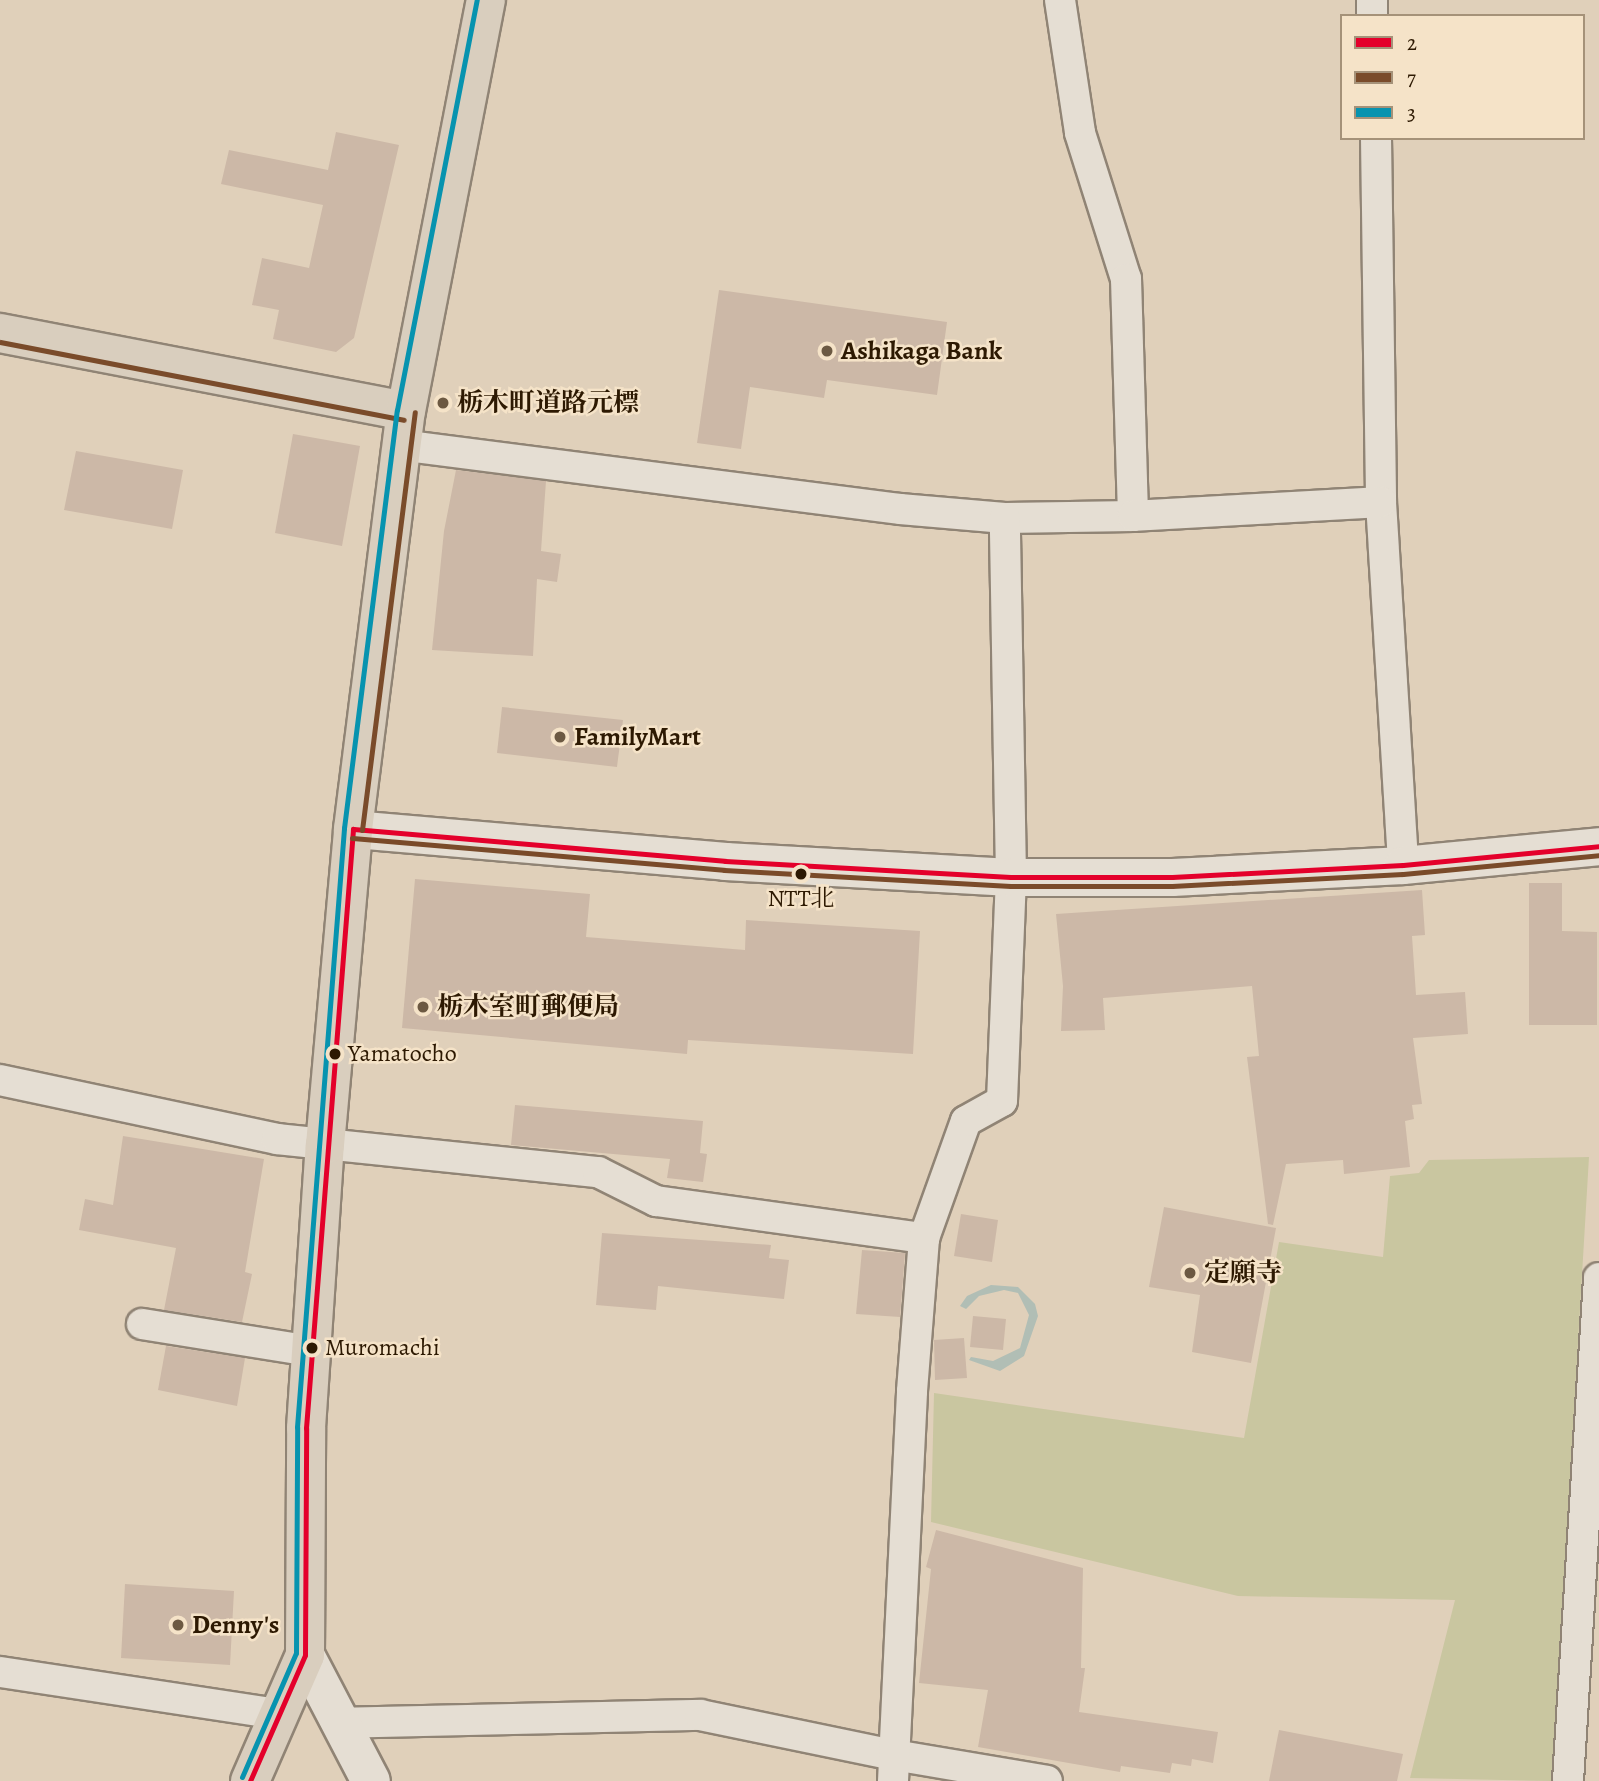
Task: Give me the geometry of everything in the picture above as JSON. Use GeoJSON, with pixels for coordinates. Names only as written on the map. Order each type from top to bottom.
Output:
{"type":"FeatureCollection","features":[{"type":"Feature","properties":{"kind":"main road"},"geometry":{"type":"LineString","coordinates":[[371,1781],[337,1723],[305,1655],[303,1544],[311,1352],[325,1145],[353,829],[403,428],[486,0]]}},
{"type":"Feature","properties":{"kind":"main road"},"geometry":{"type":"LineString","coordinates":[[0,333],[403,428]]}},
{"type":"Feature","properties":{"kind":"main road"},"geometry":{"type":"LineString","coordinates":[[250,1781],[305,1655]]}},
{"type":"Feature","properties":{"kind":"street"},"geometry":{"type":"LineString","coordinates":[[1060,0],[1080,133],[1126,279],[1133,516]]}},
{"type":"Feature","properties":{"kind":"street"},"geometry":{"type":"LineString","coordinates":[[1376,140],[1381,502],[1403,865]]}},
{"type":"Feature","properties":{"kind":"street"},"geometry":{"type":"LineString","coordinates":[[403,428],[900,509],[1005,518],[1133,516],[1381,502]]}},
{"type":"Feature","properties":{"kind":"street"},"geometry":{"type":"LineString","coordinates":[[893,1768],[912,1391],[924,1238],[966,1121],[1002,1101],[1011,877],[1005,518]]}},
{"type":"Feature","properties":{"kind":"street"},"geometry":{"type":"LineString","coordinates":[[353,829],[699,859],[1011,877],[1172,877],[1403,865],[1599,846]]}},
{"type":"Feature","properties":{"kind":"street"},"geometry":{"type":"LineString","coordinates":[[0,1080],[325,1145],[598,1172],[656,1201],[924,1238]]}},
{"type":"Feature","properties":{"kind":"street"},"geometry":{"type":"LineString","coordinates":[[1568,1781],[1599,1278]]}},
{"type":"Feature","properties":{"kind":"street"},"geometry":{"type":"LineString","coordinates":[[142,1324],[311,1352]]}},
{"type":"Feature","properties":{"kind":"street"},"geometry":{"type":"LineString","coordinates":[[0,1672],[278,1714]]}},
{"type":"Feature","properties":{"kind":"street"},"geometry":{"type":"LineString","coordinates":[[337,1723],[700,1715],[893,1768],[1047,1781]]}},
{"type":"Feature","properties":{"kind":"shaded area"},"geometry":{"type":"Polygon","coordinates":[[[1589,1157],[1552,1781],[1410,1778],[1455,1600],[1238,1596],[931,1522],[934,1393],[1244,1438],[1279,1242],[1383,1257],[1390,1176],[1419,1173],[1429,1160],[1589,1157]]]}},
{"type":"Feature","properties":{"kind":"shaded area"},"geometry":{"type":"Polygon","coordinates":[[[991,1285],[1018,1287],[1035,1304],[1038,1316],[1024,1356],[1000,1371],[969,1360],[971,1357],[993,1361],[1020,1348],[1029,1315],[1018,1293],[1004,1290],[979,1296],[966,1309],[960,1306],[967,1296],[991,1285]]]}},
{"type":"Feature","properties":{"kind":"building"},"geometry":{"type":"Polygon","coordinates":[[[336,132],[399,145],[354,338],[336,352],[273,339],[279,310],[252,305],[262,258],[309,268],[323,205],[221,184],[229,150],[328,170],[336,132]]]}},
{"type":"Feature","properties":{"kind":"building","name":"Ashikaga Bank"},"geometry":{"type":"Polygon","coordinates":[[[719,290],[947,322],[937,395],[827,380],[824,398],[750,387],[741,449],[697,443],[719,290]]]}},
{"type":"Feature","properties":{"kind":"building"},"geometry":{"type":"Polygon","coordinates":[[[293,434],[360,446],[342,546],[275,533],[293,434]]]}},
{"type":"Feature","properties":{"kind":"building"},"geometry":{"type":"Polygon","coordinates":[[[76,451],[183,470],[172,529],[64,510],[76,451]]]}},
{"type":"Feature","properties":{"kind":"building"},"geometry":{"type":"Polygon","coordinates":[[[456,470],[546,481],[541,551],[561,554],[557,582],[537,579],[533,656],[432,650],[444,531],[456,470]]]}},
{"type":"Feature","properties":{"kind":"building","name":"FamilyMart"},"geometry":{"type":"Polygon","coordinates":[[[502,707],[623,720],[617,767],[497,753],[502,707]]]}},
{"type":"Feature","properties":{"kind":"building"},"geometry":{"type":"Polygon","coordinates":[[[415,879],[590,894],[586,937],[745,950],[746,920],[920,931],[913,1054],[688,1040],[687,1054],[402,1028],[415,879]]]}},
{"type":"Feature","properties":{"kind":"building"},"geometry":{"type":"Polygon","coordinates":[[[1529,883],[1562,883],[1562,931],[1597,932],[1597,1025],[1529,1025],[1529,883]]]}},
{"type":"Feature","properties":{"kind":"building"},"geometry":{"type":"Polygon","coordinates":[[[1422,890],[1425,935],[1412,936],[1416,995],[1465,992],[1468,1034],[1413,1038],[1422,1104],[1412,1105],[1414,1119],[1405,1121],[1410,1167],[1344,1174],[1343,1160],[1286,1164],[1273,1225],[1268,1224],[1247,1057],[1259,1056],[1252,986],[1103,998],[1105,1030],[1061,1031],[1063,986],[1056,914],[1422,890]]]}},
{"type":"Feature","properties":{"kind":"building"},"geometry":{"type":"Polygon","coordinates":[[[515,1105],[703,1121],[700,1153],[707,1154],[703,1182],[667,1178],[670,1159],[511,1145],[515,1105]]]}},
{"type":"Feature","properties":{"kind":"building"},"geometry":{"type":"Polygon","coordinates":[[[123,1136],[264,1159],[245,1272],[252,1274],[242,1322],[164,1310],[176,1248],[79,1230],[85,1199],[113,1205],[123,1136]]]}},
{"type":"Feature","properties":{"kind":"building"},"geometry":{"type":"Polygon","coordinates":[[[1164,1207],[1276,1228],[1251,1363],[1192,1352],[1200,1295],[1149,1287],[1164,1207]]]}},
{"type":"Feature","properties":{"kind":"building"},"geometry":{"type":"Polygon","coordinates":[[[961,1214],[998,1220],[992,1262],[954,1256],[961,1214]]]}},
{"type":"Feature","properties":{"kind":"building"},"geometry":{"type":"Polygon","coordinates":[[[602,1233],[771,1245],[769,1258],[789,1260],[784,1299],[658,1286],[656,1310],[596,1305],[602,1233]]]}},
{"type":"Feature","properties":{"kind":"building"},"geometry":{"type":"Polygon","coordinates":[[[862,1250],[905,1253],[900,1317],[856,1314],[862,1250]]]}},
{"type":"Feature","properties":{"kind":"building"},"geometry":{"type":"Polygon","coordinates":[[[973,1316],[1006,1319],[1003,1350],[970,1347],[973,1316]]]}},
{"type":"Feature","properties":{"kind":"building"},"geometry":{"type":"Polygon","coordinates":[[[964,1338],[967,1378],[935,1380],[934,1340],[964,1338]]]}},
{"type":"Feature","properties":{"kind":"building"},"geometry":{"type":"Polygon","coordinates":[[[166,1346],[245,1358],[237,1406],[158,1390],[166,1346]]]}},
{"type":"Feature","properties":{"kind":"building"},"geometry":{"type":"Polygon","coordinates":[[[936,1530],[1083,1568],[1081,1668],[1085,1668],[1079,1712],[1218,1732],[1213,1763],[1192,1759],[1191,1766],[1172,1763],[1170,1773],[1121,1766],[1120,1772],[978,1747],[988,1690],[919,1683],[931,1569],[926,1567],[936,1530]]]}},
{"type":"Feature","properties":{"kind":"building","name":"Denny's"},"geometry":{"type":"Polygon","coordinates":[[[125,1584],[234,1591],[230,1665],[121,1658],[125,1584]]]}},
{"type":"Feature","properties":{"kind":"building"},"geometry":{"type":"Polygon","coordinates":[[[1279,1730],[1403,1754],[1397,1781],[1269,1781],[1279,1730]]]}},
{"type":"Feature","properties":{"kind":"transit line","name":"3"},"geometry":{"type":"LineString","coordinates":[[242,1777],[296,1653],[297,1427],[344,828],[397,410],[477,0]]}},
{"type":"Feature","properties":{"kind":"transit line","name":"7"},"geometry":{"type":"LineString","coordinates":[[0,342],[404,420]]}},
{"type":"Feature","properties":{"kind":"transit line","name":"7"},"geometry":{"type":"LineString","coordinates":[[362,830],[415,412]]}},
{"type":"Feature","properties":{"kind":"transit line","name":"2"},"geometry":{"type":"LineString","coordinates":[[353,829],[725,861],[1011,877],[1172,877],[1403,865],[1599,846]]}},
{"type":"Feature","properties":{"kind":"transit line","name":"2"},"geometry":{"type":"LineString","coordinates":[[250,1781],[305,1655],[306,1428],[353,829]]}},
{"type":"Feature","properties":{"kind":"transit line","name":"7"},"geometry":{"type":"LineString","coordinates":[[352,838],[724,870],[1011,886],[1172,886],[1403,874],[1599,855]]}},
{"type":"Feature","properties":{"kind":"place","name":"Ashikaga Bank"},"geometry":{"type":"Point","coordinates":[827,351]}},
{"type":"Feature","properties":{"kind":"place","name":"栃木町道路元標"},"geometry":{"type":"Point","coordinates":[443,403]}},
{"type":"Feature","properties":{"kind":"place","name":"FamilyMart"},"geometry":{"type":"Point","coordinates":[560,737]}},
{"type":"Feature","properties":{"kind":"place","name":"NTT北"},"geometry":{"type":"Point","coordinates":[801,874]}},
{"type":"Feature","properties":{"kind":"place","name":"栃木室町郵便局"},"geometry":{"type":"Point","coordinates":[423,1007]}},
{"type":"Feature","properties":{"kind":"place","name":"Yamatocho"},"geometry":{"type":"Point","coordinates":[335,1054]}},
{"type":"Feature","properties":{"kind":"place","name":"定願寺"},"geometry":{"type":"Point","coordinates":[1190,1273]}},
{"type":"Feature","properties":{"kind":"place","name":"Muromachi"},"geometry":{"type":"Point","coordinates":[312,1348]}},
{"type":"Feature","properties":{"kind":"place","name":"Denny's"},"geometry":{"type":"Point","coordinates":[178,1625]}}]}
